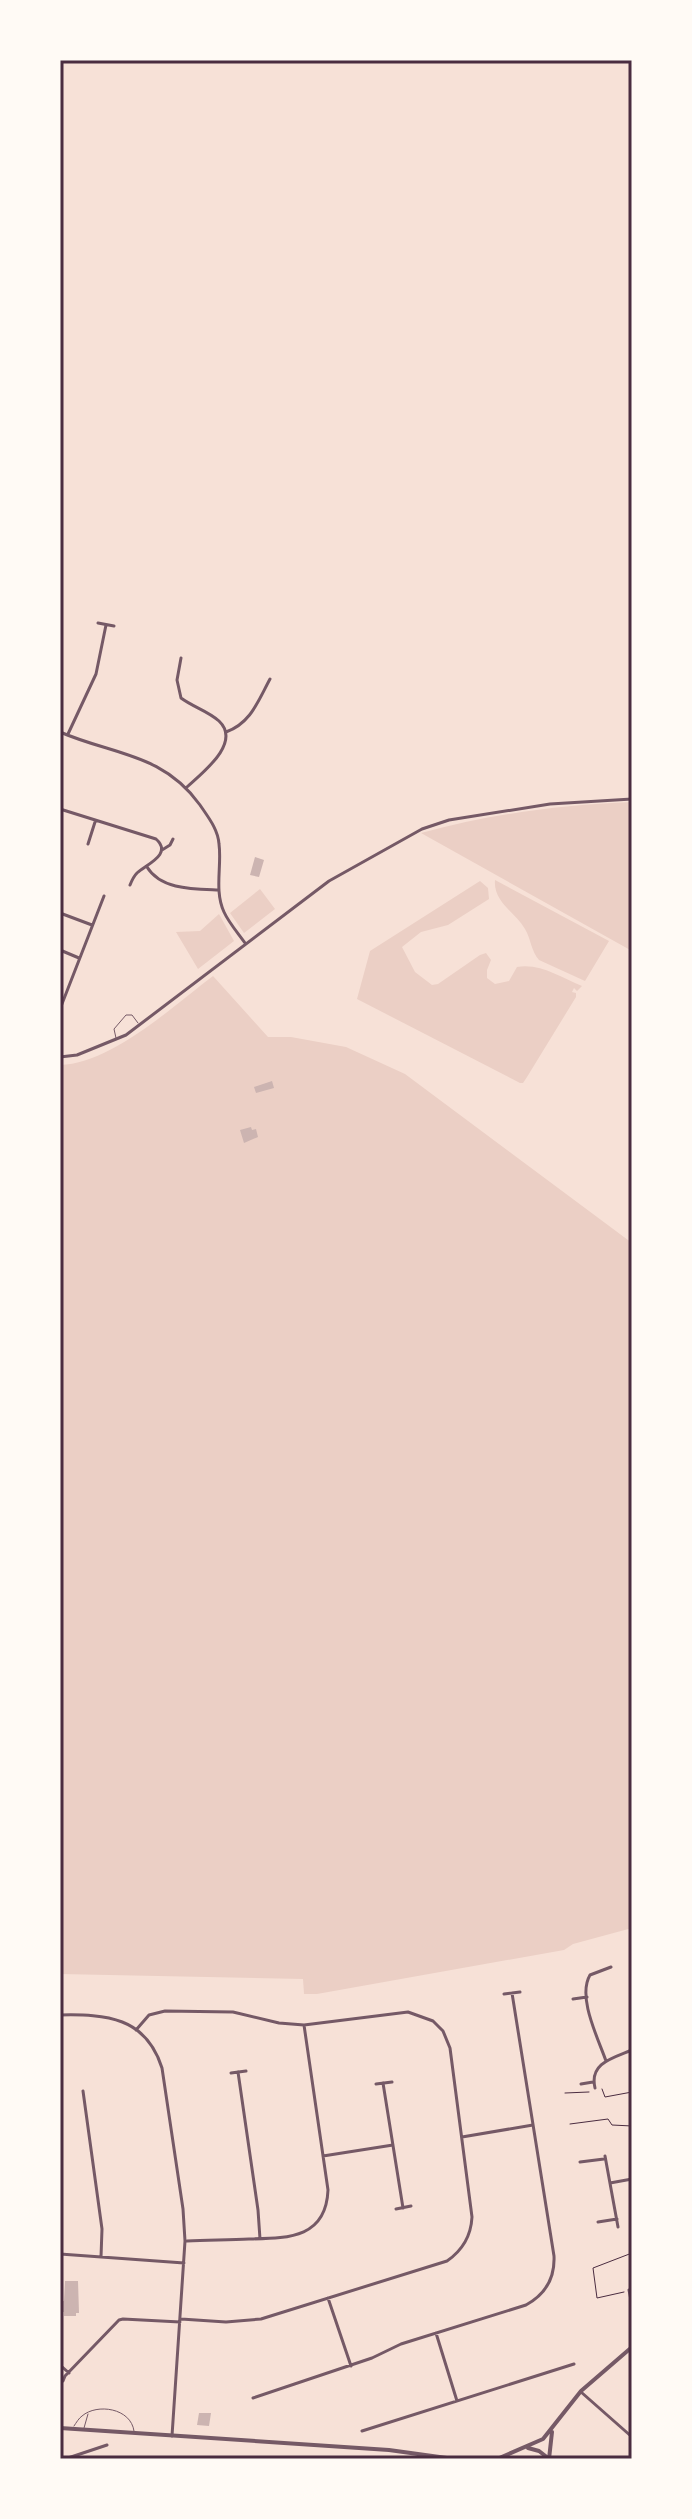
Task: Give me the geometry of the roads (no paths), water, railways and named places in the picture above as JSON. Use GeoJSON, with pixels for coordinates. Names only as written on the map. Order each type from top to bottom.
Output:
{"type":"FeatureCollection","features":[{"type":"Feature","properties":{"kind":"street"},"geometry":{"type":"LineString","coordinates":[[98,623],[114,626]]}},
{"type":"Feature","properties":{"kind":"street"},"geometry":{"type":"LineString","coordinates":[[67,735],[96,674],[106,625]]}},
{"type":"Feature","properties":{"kind":"street"},"geometry":{"type":"LineString","coordinates":[[181,658],[177,686],[181,698],[219,721],[225,732],[224,747],[187,788]]}},
{"type":"Feature","properties":{"kind":"street"},"geometry":{"type":"LineString","coordinates":[[171,665],[180,666]]}},
{"type":"Feature","properties":{"kind":"street"},"geometry":{"type":"LineString","coordinates":[[225,732],[240,727],[246,721],[270,679]]}},
{"type":"Feature","properties":{"kind":"street"},"geometry":{"type":"LineString","coordinates":[[60,732],[149,761],[187,788],[219,838],[219,890],[224,912],[245,943]]}},
{"type":"Feature","properties":{"kind":"street"},"geometry":{"type":"LineString","coordinates":[[60,1057],[77,1055],[117,1040],[329,881],[422,829],[449,820],[550,804],[632,799]]}},
{"type":"Feature","properties":{"kind":"street"},"geometry":{"type":"LineString","coordinates":[[60,809],[156,839],[162,850]]}},
{"type":"Feature","properties":{"kind":"street"},"geometry":{"type":"LineString","coordinates":[[88,844],[95,822]]}},
{"type":"Feature","properties":{"kind":"street"},"geometry":{"type":"LineString","coordinates":[[130,885],[134,876],[147,867],[173,839]]}},
{"type":"Feature","properties":{"kind":"street"},"geometry":{"type":"LineString","coordinates":[[147,867],[155,879],[162,882],[194,889],[219,890]]}},
{"type":"Feature","properties":{"kind":"street"},"geometry":{"type":"LineString","coordinates":[[193,897],[194,889]]}},
{"type":"Feature","properties":{"kind":"street"},"geometry":{"type":"LineString","coordinates":[[60,1009],[104,896]]}},
{"type":"Feature","properties":{"kind":"street"},"geometry":{"type":"LineString","coordinates":[[60,913],[92,925]]}},
{"type":"Feature","properties":{"kind":"street"},"geometry":{"type":"LineString","coordinates":[[60,950],[80,958]]}},
{"type":"Feature","properties":{"kind":"street"},"geometry":{"type":"LineString","coordinates":[[606,2061],[590,2016],[587,1997],[588,1979],[596,1971],[611,1967]]}},
{"type":"Feature","properties":{"kind":"street"},"geometry":{"type":"LineString","coordinates":[[603,1969],[604,1977]]}},
{"type":"Feature","properties":{"kind":"street"},"geometry":{"type":"LineString","coordinates":[[504,1994],[520,1992]]}},
{"type":"Feature","properties":{"kind":"street"},"geometry":{"type":"LineString","coordinates":[[253,2398],[351,2366],[401,2344],[526,2305],[549,2284],[554,2271],[554,2256],[512,1993]]}},
{"type":"Feature","properties":{"kind":"street"},"geometry":{"type":"LineString","coordinates":[[573,1999],[587,1997]]}},
{"type":"Feature","properties":{"kind":"street"},"geometry":{"type":"LineString","coordinates":[[63,2381],[119,2320],[249,2321],[273,2316],[447,2261],[456,2255],[468,2238],[472,2217],[450,2048],[443,2031],[433,2021],[419,2014],[401,2012],[304,2025],[225,2011],[165,2011],[149,2015],[136,2030]]}},
{"type":"Feature","properties":{"kind":"street"},"geometry":{"type":"LineString","coordinates":[[60,2015],[108,2016],[136,2030],[154,2049],[162,2068],[185,2241],[172,2436]]}},
{"type":"Feature","properties":{"kind":"street"},"geometry":{"type":"LineString","coordinates":[[185,2241],[297,2236],[318,2220],[327,2199],[304,2025]]}},
{"type":"Feature","properties":{"kind":"street"},"geometry":{"type":"LineString","coordinates":[[595,2088],[597,2069],[606,2061],[632,2050]]}},
{"type":"Feature","properties":{"kind":"street"},"geometry":{"type":"LineString","coordinates":[[231,2073],[246,2071]]}},
{"type":"Feature","properties":{"kind":"street"},"geometry":{"type":"LineString","coordinates":[[238,2072],[260,2239]]}},
{"type":"Feature","properties":{"kind":"street"},"geometry":{"type":"LineString","coordinates":[[376,2084],[392,2082]]}},
{"type":"Feature","properties":{"kind":"street"},"geometry":{"type":"LineString","coordinates":[[581,2084],[594,2082]]}},
{"type":"Feature","properties":{"kind":"street"},"geometry":{"type":"LineString","coordinates":[[383,2083],[403,2208]]}},
{"type":"Feature","properties":{"kind":"street"},"geometry":{"type":"LineString","coordinates":[[83,2091],[102,2229],[101,2257]]}},
{"type":"Feature","properties":{"kind":"street"},"geometry":{"type":"LineString","coordinates":[[462,2137],[533,2125]]}},
{"type":"Feature","properties":{"kind":"street"},"geometry":{"type":"LineString","coordinates":[[323,2156],[393,2145]]}},
{"type":"Feature","properties":{"kind":"street"},"geometry":{"type":"LineString","coordinates":[[580,2162],[605,2157],[618,2227]]}},
{"type":"Feature","properties":{"kind":"street"},"geometry":{"type":"LineString","coordinates":[[610,2183],[632,2179]]}},
{"type":"Feature","properties":{"kind":"street"},"geometry":{"type":"LineString","coordinates":[[396,2209],[411,2206]]}},
{"type":"Feature","properties":{"kind":"street"},"geometry":{"type":"LineString","coordinates":[[598,2222],[617,2219]]}},
{"type":"Feature","properties":{"kind":"street"},"geometry":{"type":"LineString","coordinates":[[60,2254],[184,2263]]}},
{"type":"Feature","properties":{"kind":"street"},"geometry":{"type":"LineString","coordinates":[[621,2301],[632,2302],[629,2290]]}},
{"type":"Feature","properties":{"kind":"street"},"geometry":{"type":"LineString","coordinates":[[328,2298],[351,2366]]}},
{"type":"Feature","properties":{"kind":"street"},"geometry":{"type":"LineString","coordinates":[[436,2333],[457,2401]]}},
{"type":"Feature","properties":{"kind":"street"},"geometry":{"type":"LineString","coordinates":[[497,2459],[537,2443],[552,2430],[581,2391],[632,2347]]}},
{"type":"Feature","properties":{"kind":"street"},"geometry":{"type":"LineString","coordinates":[[362,2431],[574,2364]]}},
{"type":"Feature","properties":{"kind":"street"},"geometry":{"type":"LineString","coordinates":[[60,2365],[69,2373]]}},
{"type":"Feature","properties":{"kind":"street"},"geometry":{"type":"LineString","coordinates":[[561,2368],[564,2376]]}},
{"type":"Feature","properties":{"kind":"street"},"geometry":{"type":"LineString","coordinates":[[581,2391],[632,2437]]}},
{"type":"Feature","properties":{"kind":"street"},"geometry":{"type":"LineString","coordinates":[[382,2425],[385,2433]]}},
{"type":"Feature","properties":{"kind":"street"},"geometry":{"type":"LineString","coordinates":[[60,2428],[389,2450],[454,2459]]}},
{"type":"Feature","properties":{"kind":"street"},"geometry":{"type":"LineString","coordinates":[[549,2459],[552,2430]]}},
{"type":"Feature","properties":{"kind":"street"},"geometry":{"type":"LineString","coordinates":[[85,2445],[88,2452]]}},
{"type":"Feature","properties":{"kind":"street"},"geometry":{"type":"LineString","coordinates":[[65,2459],[107,2445]]}},
{"type":"Feature","properties":{"kind":"street"},"geometry":{"type":"LineString","coordinates":[[526,2448],[539,2451],[549,2459]]}},
{"type":"Feature","properties":{"kind":"street"},"geometry":{"type":"LineString","coordinates":[[508,2459],[515,2452]]}},
{"type":"Feature","properties":{"kind":"lane"},"geometry":{"type":"LineString","coordinates":[[117,1040],[114,1029],[126,1015],[132,1015],[139,1025]]}},
{"type":"Feature","properties":{"kind":"lane"},"geometry":{"type":"LineString","coordinates":[[72,2429],[79,2418],[89,2412],[106,2410],[126,2414],[132,2420],[134,2434]]}},
{"type":"Feature","properties":{"kind":"lane"},"geometry":{"type":"LineString","coordinates":[[84,2430],[89,2412]]}}]}
